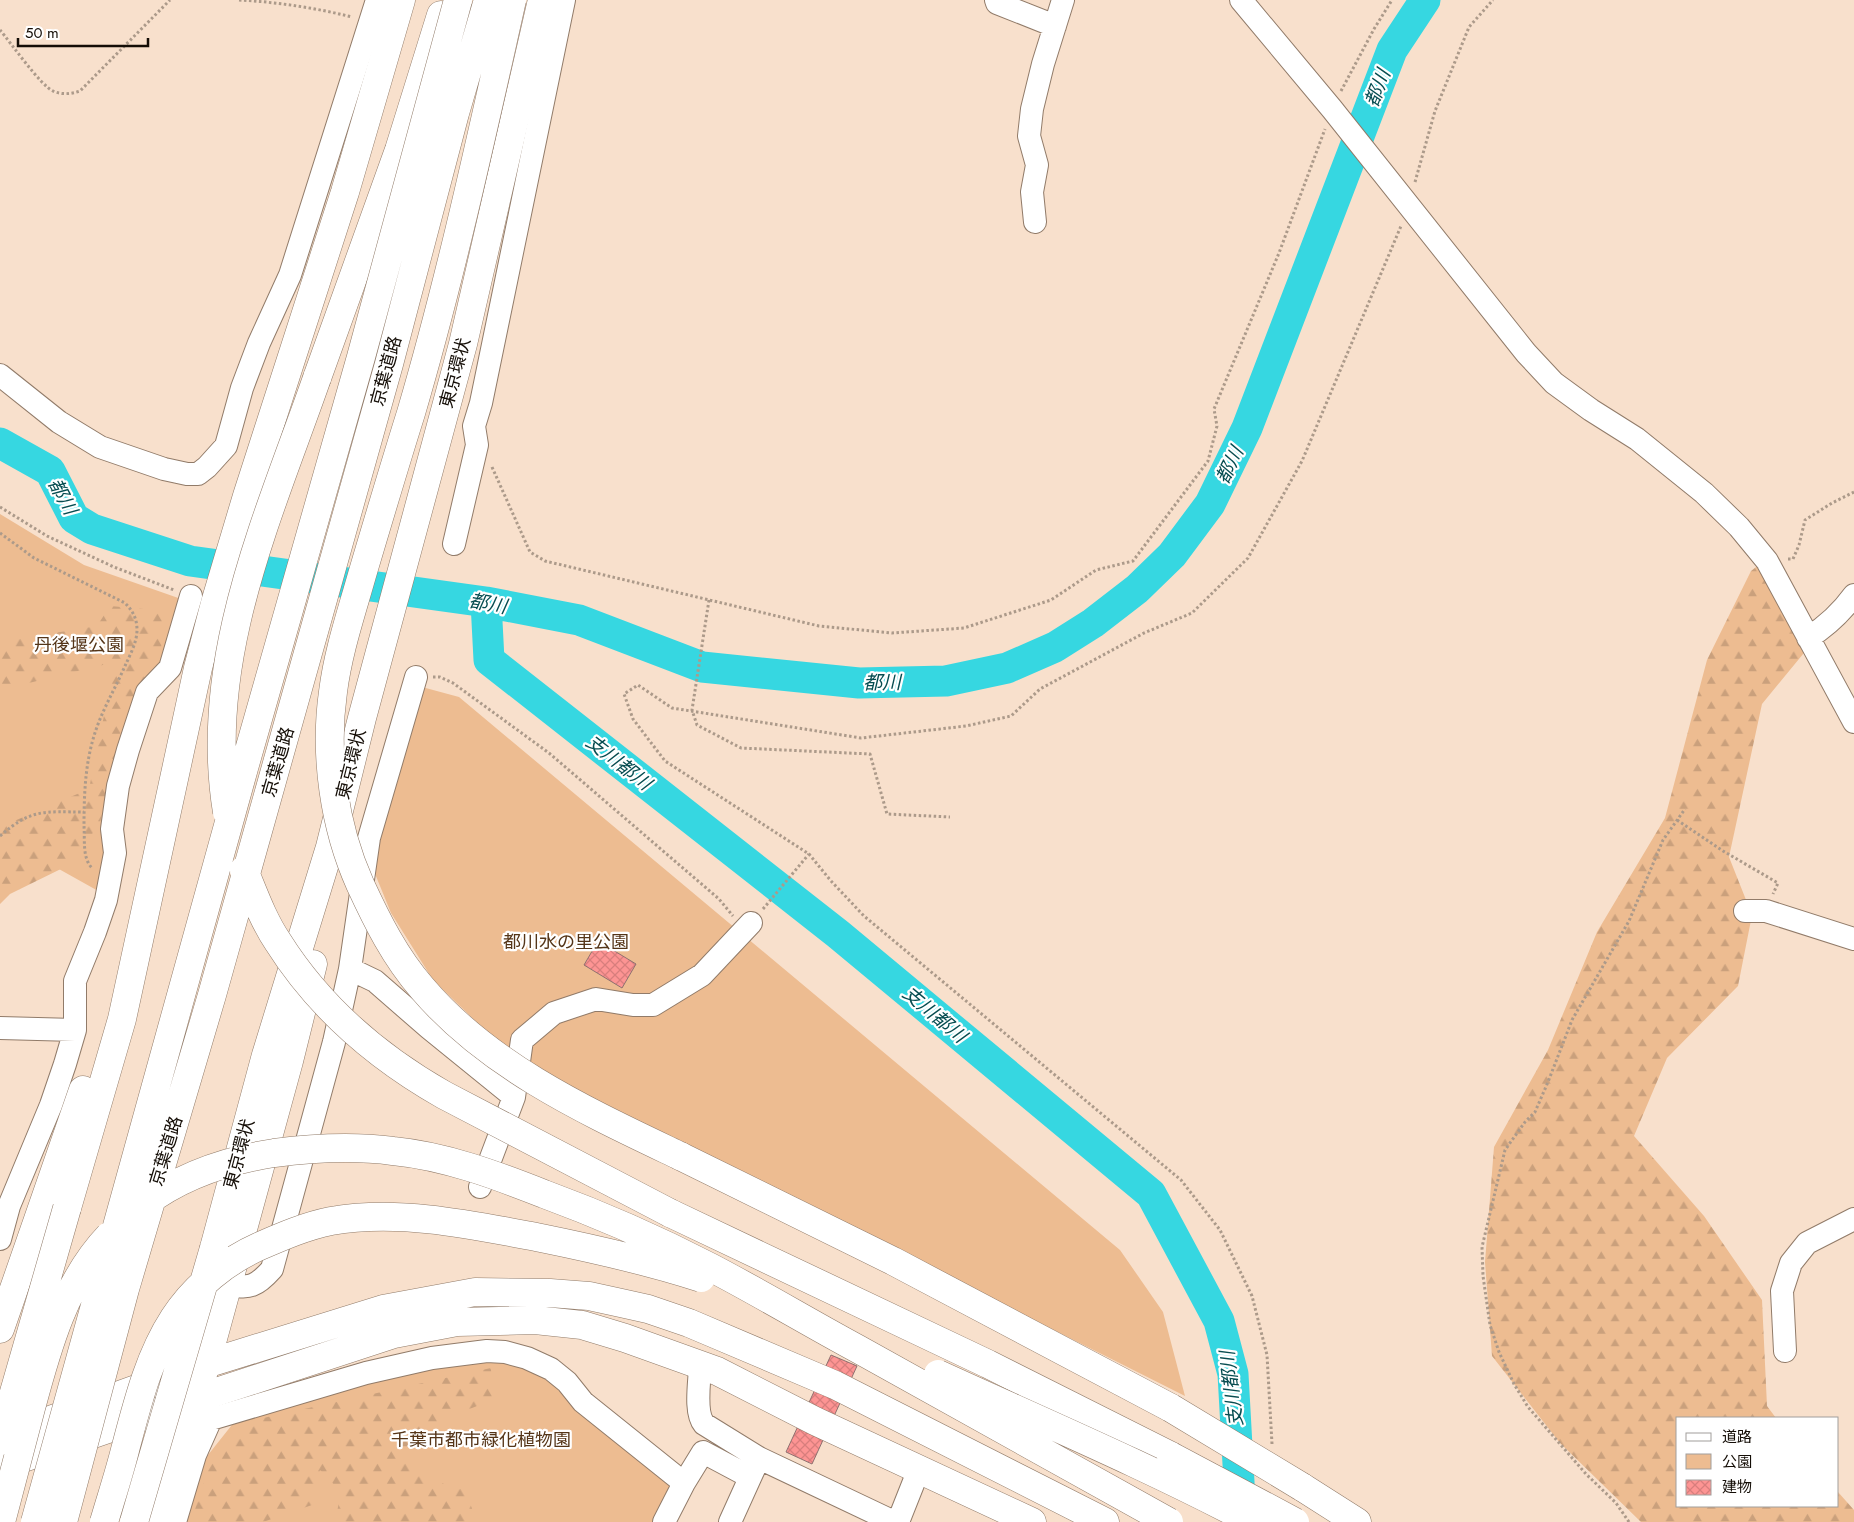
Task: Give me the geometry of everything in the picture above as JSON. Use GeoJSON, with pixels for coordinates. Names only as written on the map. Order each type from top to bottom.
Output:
{"type":"FeatureCollection","features":[{"type":"Feature","properties":{"kind":"highway"},"geometry":{"type":"LineString","coordinates":[[0,1440],[122,1019],[198,668],[203,599],[247,496],[345,192],[401,0]]}},
{"type":"Feature","properties":{"kind":"highway"},"geometry":{"type":"LineString","coordinates":[[446,0],[399,150],[247,575],[230,651],[222,714],[221,764],[230,828],[254,895],[277,942],[317,995],[356,1033],[405,1072],[444,1095],[670,1213],[988,1364],[1171,1456],[1294,1522]]}},
{"type":"Feature","properties":{"kind":"highway","name":"京葉道路"},"geometry":{"type":"LineString","coordinates":[[35,1522],[361,357],[458,0]]}},
{"type":"Feature","properties":{"kind":"highway","name":"京葉道路"},"geometry":{"type":"LineString","coordinates":[[63,1522],[125,1289],[215,986],[386,374],[452,123],[488,0]]}},
{"type":"Feature","properties":{"kind":"highway"},"geometry":{"type":"LineString","coordinates":[[512,0],[431,345],[343,640],[332,697],[330,743],[333,785],[345,846],[357,877],[385,934],[422,988],[467,1032],[517,1070],[591,1112],[893,1260],[1171,1408],[1357,1522]]}},
{"type":"Feature","properties":{"kind":"highway","name":"東京環状"},"geometry":{"type":"LineString","coordinates":[[134,1522],[214,1248],[266,1054],[330,847],[362,718],[463,344],[542,0]]}},
{"type":"Feature","properties":{"kind":"highway"},"geometry":{"type":"LineString","coordinates":[[0,1329],[97,1052],[150,810],[179,714],[198,668]]}},
{"type":"Feature","properties":{"kind":"highway"},"geometry":{"type":"LineString","coordinates":[[157,1522],[203,1409],[206,1364],[289,1062],[319,939],[330,886],[330,847]]}},
{"type":"Feature","properties":{"kind":"highway"},"geometry":{"type":"LineString","coordinates":[[1,1522],[42,1368],[61,1311],[80,1275],[103,1242],[122,1221],[148,1201],[208,1170],[234,1161],[262,1155],[316,1149],[391,1150],[418,1154],[464,1166],[604,1216],[708,1266],[1169,1522]]}},
{"type":"Feature","properties":{"kind":"highway"},"geometry":{"type":"LineString","coordinates":[[104,1522],[150,1366],[174,1318],[190,1297],[229,1263],[251,1250],[301,1228],[331,1221],[364,1218],[398,1218],[472,1224],[596,1249],[678,1270],[744,1292],[822,1323],[1003,1404],[1219,1504],[1253,1522]]}},
{"type":"Feature","properties":{"kind":"highway"},"geometry":{"type":"LineString","coordinates":[[0,1440],[206,1364],[383,1309],[475,1292],[541,1292],[589,1296],[648,1309],[689,1322],[826,1382],[1105,1522]]}},
{"type":"Feature","properties":{"kind":"highway"},"geometry":{"type":"LineString","coordinates":[[0,1466],[203,1409],[394,1334],[456,1322],[535,1320],[582,1325],[626,1338],[717,1371],[815,1421],[1032,1522]]}},
{"type":"Feature","properties":{"kind":"street"},"geometry":{"type":"LineString","coordinates":[[0,375],[60,422],[100,448],[164,469],[187,474],[198,474],[206,467],[226,446],[242,388],[259,343],[290,275],[377,0]]}},
{"type":"Feature","properties":{"kind":"street"},"geometry":{"type":"LineString","coordinates":[[454,544],[477,445],[474,426],[481,403],[564,0]]}},
{"type":"Feature","properties":{"kind":"street"},"geometry":{"type":"LineString","coordinates":[[996,0],[996,3],[1054,26]]}},
{"type":"Feature","properties":{"kind":"street"},"geometry":{"type":"LineString","coordinates":[[1035,222],[1032,192],[1037,165],[1029,136],[1032,109],[1042,64],[1063,0]]}},
{"type":"Feature","properties":{"kind":"street"},"geometry":{"type":"LineString","coordinates":[[1241,0],[1332,109],[1508,332],[1554,382],[1591,410],[1636,439],[1704,493],[1739,526],[1767,561],[1854,722]]}},
{"type":"Feature","properties":{"kind":"street"},"geometry":{"type":"LineString","coordinates":[[1808,638],[1822,629],[1840,613],[1854,595]]}},
{"type":"Feature","properties":{"kind":"street"},"geometry":{"type":"LineString","coordinates":[[0,1240],[4,1205],[50,1105],[65,1064],[74,1030],[74,981],[95,932],[106,900],[115,852],[112,829],[118,786],[128,750],[147,692],[170,668],[203,599]]}},
{"type":"Feature","properties":{"kind":"street"},"geometry":{"type":"LineString","coordinates":[[226,1286],[248,1286],[260,1282],[272,1269],[334,1042],[350,969],[369,838],[416,676]]}},
{"type":"Feature","properties":{"kind":"street"},"geometry":{"type":"LineString","coordinates":[[1756,911],[1854,939]]}},
{"type":"Feature","properties":{"kind":"street"},"geometry":{"type":"LineString","coordinates":[[480,1187],[514,1097],[522,1040],[554,1013],[596,999],[633,1005],[654,1006],[702,975],[748,926]]}},
{"type":"Feature","properties":{"kind":"street"},"geometry":{"type":"LineString","coordinates":[[350,969],[375,981],[514,1097]]}},
{"type":"Feature","properties":{"kind":"street"},"geometry":{"type":"LineString","coordinates":[[0,1028],[74,1030]]}},
{"type":"Feature","properties":{"kind":"street"},"geometry":{"type":"LineString","coordinates":[[1785,1351],[1782,1291],[1791,1263],[1807,1243],[1853,1223]]}},
{"type":"Feature","properties":{"kind":"street"},"geometry":{"type":"LineString","coordinates":[[175,1522],[195,1455],[203,1409],[432,1358],[487,1351],[505,1352],[527,1358],[550,1369],[566,1382],[583,1402],[684,1483]]}},
{"type":"Feature","properties":{"kind":"street"},"geometry":{"type":"LineString","coordinates":[[700,1365],[699,1408],[701,1420],[754,1467]]}},
{"type":"Feature","properties":{"kind":"street"},"geometry":{"type":"LineString","coordinates":[[664,1522],[684,1483],[704,1452],[754,1467],[894,1522]]}},
{"type":"Feature","properties":{"kind":"street"},"geometry":{"type":"LineString","coordinates":[[730,1522],[754,1467]]}},
{"type":"Feature","properties":{"kind":"street"},"geometry":{"type":"LineString","coordinates":[[898,1522],[919,1469]]}},
{"type":"Feature","properties":{"kind":"path"},"geometry":{"type":"LineString","coordinates":[[0,30],[47,88],[61,94],[70,94],[80,91],[170,0]]}},
{"type":"Feature","properties":{"kind":"path"},"geometry":{"type":"LineString","coordinates":[[239,0],[330,12],[370,22]]}},
{"type":"Feature","properties":{"kind":"path"},"geometry":{"type":"LineString","coordinates":[[490,462],[530,552],[545,561],[819,626],[892,633],[964,628],[1051,600],[1096,570],[1133,561],[1208,461],[1217,426],[1214,409],[1279,253],[1332,109],[1374,28],[1392,0]]}},
{"type":"Feature","properties":{"kind":"path"},"geometry":{"type":"LineString","coordinates":[[1272,1446],[1267,1356],[1252,1296],[1220,1230],[1181,1180],[864,916],[809,854],[665,761],[632,719],[624,694],[638,685],[672,708],[861,738],[966,726],[1011,716],[1040,689],[1144,633],[1192,612],[1248,558],[1302,461],[1409,206],[1421,157],[1442,94],[1469,27],[1493,0]]}},
{"type":"Feature","properties":{"kind":"path"},"geometry":{"type":"LineString","coordinates":[[1767,561],[1792,558],[1799,545],[1805,520],[1854,492]]}},
{"type":"Feature","properties":{"kind":"path"},"geometry":{"type":"LineString","coordinates":[[0,506],[48,536],[114,567],[203,599]]}},
{"type":"Feature","properties":{"kind":"path"},"geometry":{"type":"LineString","coordinates":[[0,533],[34,558],[125,603],[132,610],[135,618],[137,631],[133,649],[95,733],[87,760],[84,812],[87,863],[94,870],[110,878]]}},
{"type":"Feature","properties":{"kind":"path"},"geometry":{"type":"LineString","coordinates":[[709,600],[692,710],[697,725],[741,748],[870,754],[887,814],[950,817]]}},
{"type":"Feature","properties":{"kind":"path"},"geometry":{"type":"LineString","coordinates":[[416,676],[440,676],[549,753],[748,926],[809,854]]}},
{"type":"Feature","properties":{"kind":"path"},"geometry":{"type":"LineString","coordinates":[[1629,1522],[1616,1503],[1586,1474],[1528,1407],[1514,1384],[1499,1352],[1490,1325],[1483,1276],[1482,1247],[1505,1150],[1525,1122],[1535,1112],[1572,1020],[1628,921],[1663,840],[1685,809]]}},
{"type":"Feature","properties":{"kind":"path"},"geometry":{"type":"LineString","coordinates":[[0,836],[20,820],[39,812],[84,812]]}},
{"type":"Feature","properties":{"kind":"path"},"geometry":{"type":"LineString","coordinates":[[1677,820],[1723,851],[1778,883],[1756,911]]}},
{"type":"Feature","properties":{"kind":"green space","name":"丹後堰公園"},"geometry":{"type":"Polygon","coordinates":[[[0,514],[84,565],[184,600],[161,670],[100,892],[41,859],[0,873],[0,514]]]}},
{"type":"Feature","properties":{"kind":"green space"},"geometry":{"type":"Polygon","coordinates":[[[1773,554],[1808,648],[1762,704],[1729,857],[1752,915],[1738,986],[1667,1058],[1634,1136],[1704,1216],[1762,1300],[1767,1406],[1775,1417],[1676,1417],[1676,1507],[1839,1507],[1839,1493],[1854,1510],[1854,1522],[1641,1522],[1560,1443],[1492,1356],[1485,1262],[1494,1147],[1548,1050],[1597,932],[1665,818],[1707,660],[1751,571],[1773,554]]]}},
{"type":"Feature","properties":{"kind":"green space"},"geometry":{"type":"Polygon","coordinates":[[[110,606],[166,611],[159,665],[120,734],[100,823],[71,864],[10,894],[0,904],[0,827],[89,789],[115,662],[0,690],[0,642],[97,626],[110,606]]]}},
{"type":"Feature","properties":{"kind":"green space","name":"都川水の里公園"},"geometry":{"type":"Polygon","coordinates":[[[422,687],[459,697],[1120,1250],[1163,1312],[1185,1396],[556,1080],[490,1035],[433,980],[391,913],[369,859],[422,687]]]}},
{"type":"Feature","properties":{"kind":"green space","name":"千葉市都市緑化植物園"},"geometry":{"type":"Polygon","coordinates":[[[506,1361],[549,1379],[670,1486],[656,1522],[184,1522],[204,1460],[239,1416],[440,1364],[506,1361]]]}},
{"type":"Feature","properties":{"kind":"green space"},"geometry":{"type":"Polygon","coordinates":[[[491,1368],[492,1400],[412,1432],[413,1467],[434,1481],[465,1490],[477,1522],[335,1522],[341,1492],[320,1470],[312,1505],[263,1522],[191,1522],[211,1459],[245,1422],[491,1368]]]}},
{"type":"Feature","properties":{"kind":"building"},"geometry":{"type":"Polygon","coordinates":[[[598,941],[636,964],[622,988],[584,965],[598,941]]]}},
{"type":"Feature","properties":{"kind":"building"},"geometry":{"type":"Polygon","coordinates":[[[831,1355],[857,1366],[812,1464],[786,1452],[831,1355]]]}},
{"type":"Feature","properties":{"kind":"waterway","name":"都川"},"geometry":{"type":"LineString","coordinates":[[0,443],[50,471],[74,518],[92,529],[190,561],[486,602],[579,620],[702,667],[859,683],[946,681],[1007,668],[1055,647],[1093,623],[1137,589],[1172,555],[1210,504],[1247,428],[1392,50],[1425,0]]}},
{"type":"Feature","properties":{"kind":"waterway","name":"支川都川"},"geometry":{"type":"LineString","coordinates":[[486,602],[489,660],[838,934],[1151,1194],[1219,1321],[1233,1374],[1241,1518]]}}]}
